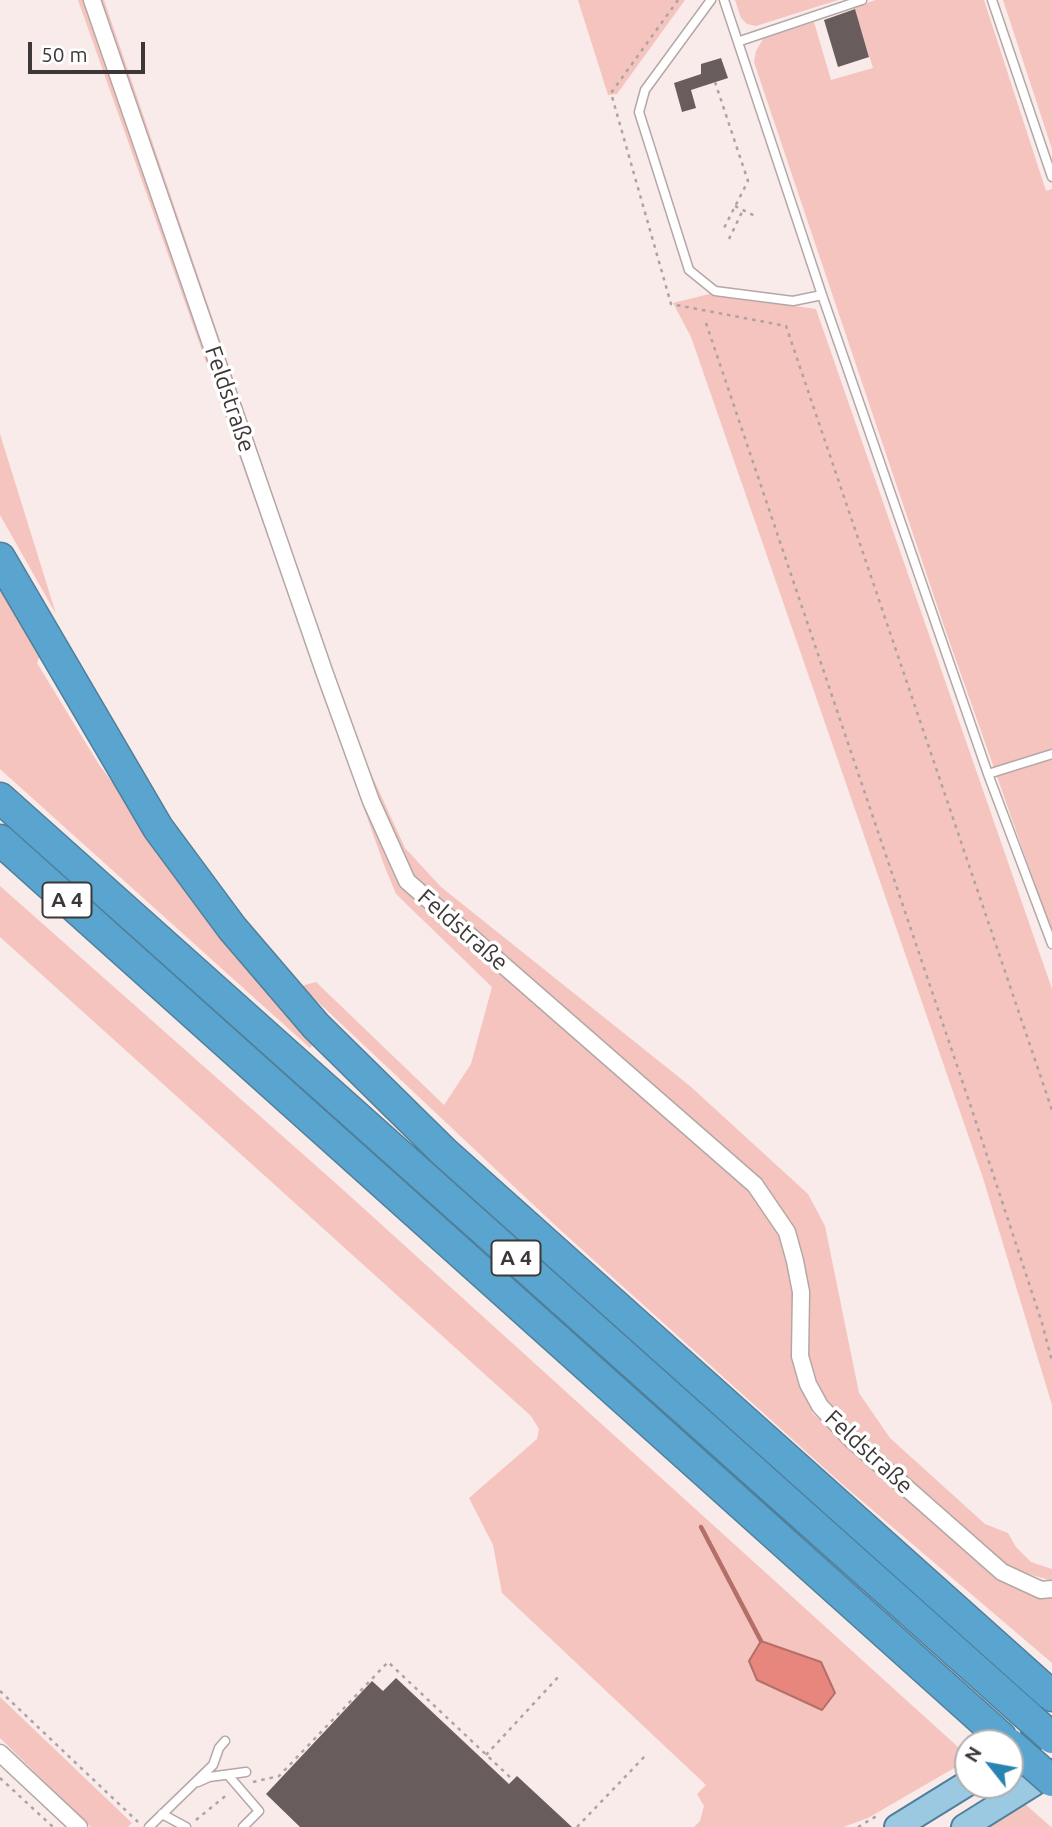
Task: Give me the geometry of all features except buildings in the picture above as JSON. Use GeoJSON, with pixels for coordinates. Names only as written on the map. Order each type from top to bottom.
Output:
{"type":"FeatureCollection","features":[{"type":"Feature","properties":{"kind":"highway"},"geometry":{"type":"LineString","coordinates":[[0,558],[158,828],[232,928],[316,1026],[444,1152],[1052,1696]]}},
{"type":"Feature","properties":{"kind":"highway","name":"A 4"},"geometry":{"type":"LineString","coordinates":[[0,798],[1045,1729]]}},
{"type":"Feature","properties":{"kind":"highway","name":"A 4"},"geometry":{"type":"LineString","coordinates":[[0,840],[989,1729]]}},
{"type":"Feature","properties":{"kind":"highway","name":"A 4"},"geometry":{"type":"LineString","coordinates":[[1024,1759],[1052,1781]]}},
{"type":"Feature","properties":{"kind":"main road"},"geometry":{"type":"LineString","coordinates":[[1024,1738],[1045,1729]]}},
{"type":"Feature","properties":{"kind":"main road"},"geometry":{"type":"LineString","coordinates":[[964,1827],[1052,1772]]}},
{"type":"Feature","properties":{"kind":"main road"},"geometry":{"type":"LineString","coordinates":[[897,1827],[954,1792]]}},
{"type":"Feature","properties":{"kind":"street","name":"Feldstraße"},"geometry":{"type":"LineString","coordinates":[[92,0],[370,801],[407,881],[755,1185],[787,1232],[793,1251],[801,1292],[800,1356],[808,1384],[820,1406],[850,1438],[1002,1572],[1041,1590],[1052,1589]]}},
{"type":"Feature","properties":{"kind":"street"},"geometry":{"type":"LineString","coordinates":[[0,1753],[79,1827]]}},
{"type":"Feature","properties":{"kind":"lane"},"geometry":{"type":"LineString","coordinates":[[711,0],[645,90],[639,112],[690,270],[715,291],[793,301],[822,295]]}},
{"type":"Feature","properties":{"kind":"lane"},"geometry":{"type":"LineString","coordinates":[[724,0],[740,41],[822,295],[988,774],[1052,944]]}},
{"type":"Feature","properties":{"kind":"lane"},"geometry":{"type":"LineString","coordinates":[[740,41],[862,0]]}},
{"type":"Feature","properties":{"kind":"lane"},"geometry":{"type":"LineString","coordinates":[[992,0],[1052,177]]}},
{"type":"Feature","properties":{"kind":"lane"},"geometry":{"type":"LineString","coordinates":[[988,774],[1052,754]]}},
{"type":"Feature","properties":{"kind":"lane"},"geometry":{"type":"LineString","coordinates":[[149,1827],[213,1765],[219,1748],[225,1741]]}},
{"type":"Feature","properties":{"kind":"lane"},"geometry":{"type":"LineString","coordinates":[[189,1786],[209,1777],[246,1772]]}},
{"type":"Feature","properties":{"kind":"lane"},"geometry":{"type":"LineString","coordinates":[[228,1775],[259,1811],[243,1827]]}},
{"type":"Feature","properties":{"kind":"lane"},"geometry":{"type":"LineString","coordinates":[[162,1814],[187,1827]]}},
{"type":"Feature","properties":{"kind":"path"},"geometry":{"type":"LineString","coordinates":[[678,0],[611,93],[671,304],[786,326],[1052,1111]]}},
{"type":"Feature","properties":{"kind":"path"},"geometry":{"type":"LineString","coordinates":[[715,82],[748,181],[723,230]]}},
{"type":"Feature","properties":{"kind":"path"},"geometry":{"type":"LineString","coordinates":[[735,206],[755,216]]}},
{"type":"Feature","properties":{"kind":"path"},"geometry":{"type":"LineString","coordinates":[[729,239],[743,210]]}},
{"type":"Feature","properties":{"kind":"path"},"geometry":{"type":"LineString","coordinates":[[706,323],[970,1104],[1052,1361]]}},
{"type":"Feature","properties":{"kind":"path"},"geometry":{"type":"LineString","coordinates":[[187,1827],[238,1785],[279,1776],[388,1662],[513,1780]]}},
{"type":"Feature","properties":{"kind":"path"},"geometry":{"type":"LineString","coordinates":[[485,1755],[561,1674]]}},
{"type":"Feature","properties":{"kind":"path"},"geometry":{"type":"LineString","coordinates":[[0,1691],[143,1827]]}},
{"type":"Feature","properties":{"kind":"path"},"geometry":{"type":"LineString","coordinates":[[577,1827],[646,1755]]}},
{"type":"Feature","properties":{"kind":"path"},"geometry":{"type":"LineString","coordinates":[[0,1778],[53,1827]]}},
{"type":"Feature","properties":{"kind":"shaded area"},"geometry":{"type":"Polygon","coordinates":[[[78,0],[104,0],[358,745],[405,848],[441,887],[690,1086],[808,1194],[825,1226],[859,1393],[890,1438],[985,1524],[1008,1533],[1016,1547],[1031,1562],[1052,1569],[1052,1581],[1013,1569],[988,1551],[828,1412],[811,1412],[1005,1582],[1052,1594],[1052,1663],[842,1484],[557,1227],[301,986],[316,982],[444,1105],[471,1064],[492,987],[396,894],[78,0]]]}},
{"type":"Feature","properties":{"kind":"shaded area"},"geometry":{"type":"Polygon","coordinates":[[[578,0],[685,0],[617,94],[608,95],[578,0]]]}},
{"type":"Feature","properties":{"kind":"shaded area"},"geometry":{"type":"Polygon","coordinates":[[[735,0],[838,0],[756,26],[747,24],[741,18],[735,0]]]}},
{"type":"Feature","properties":{"kind":"shaded area"},"geometry":{"type":"Polygon","coordinates":[[[876,0],[984,0],[1046,191],[1052,189],[1052,933],[945,629],[754,62],[756,51],[763,39],[814,22],[831,80],[873,68],[854,7],[876,0]]]}},
{"type":"Feature","properties":{"kind":"shaded area"},"geometry":{"type":"Polygon","coordinates":[[[1003,0],[1052,0],[1052,149],[1003,0]]]}},
{"type":"Feature","properties":{"kind":"shaded area"},"geometry":{"type":"Polygon","coordinates":[[[709,294],[816,309],[1052,989],[1052,1405],[983,1178],[691,337],[673,303],[709,294]]]}},
{"type":"Feature","properties":{"kind":"shaded area"},"geometry":{"type":"Polygon","coordinates":[[[0,434],[56,614],[0,515],[0,434]]]}},
{"type":"Feature","properties":{"kind":"shaded area"},"geometry":{"type":"Polygon","coordinates":[[[0,582],[41,652],[37,663],[98,763],[167,857],[314,1043],[310,1048],[0,769],[0,582]]]}},
{"type":"Feature","properties":{"kind":"shaded area"},"geometry":{"type":"Polygon","coordinates":[[[0,886],[340,1187],[954,1743],[954,1768],[868,1818],[843,1827],[694,1827],[700,1821],[704,1806],[697,1794],[706,1785],[502,1593],[493,1545],[469,1498],[537,1439],[539,1429],[531,1416],[0,937],[0,886]]]}},
{"type":"Feature","properties":{"kind":"shaded area"},"geometry":{"type":"Polygon","coordinates":[[[761,1641],[821,1662],[835,1693],[822,1710],[757,1680],[749,1661],[761,1641]]]}},
{"type":"Feature","properties":{"kind":"shaded area"},"geometry":{"type":"Polygon","coordinates":[[[0,1697],[132,1823],[128,1827],[91,1827],[0,1738],[0,1697]]]}},
{"type":"Feature","properties":{"kind":"shaded area"},"geometry":{"type":"Polygon","coordinates":[[[1024,1803],[1051,1827],[983,1827],[1024,1803]]]}},
{"type":"Feature","properties":{"kind":"waterway"},"geometry":{"type":"LineString","coordinates":[[701,1527],[761,1641]]}}]}
